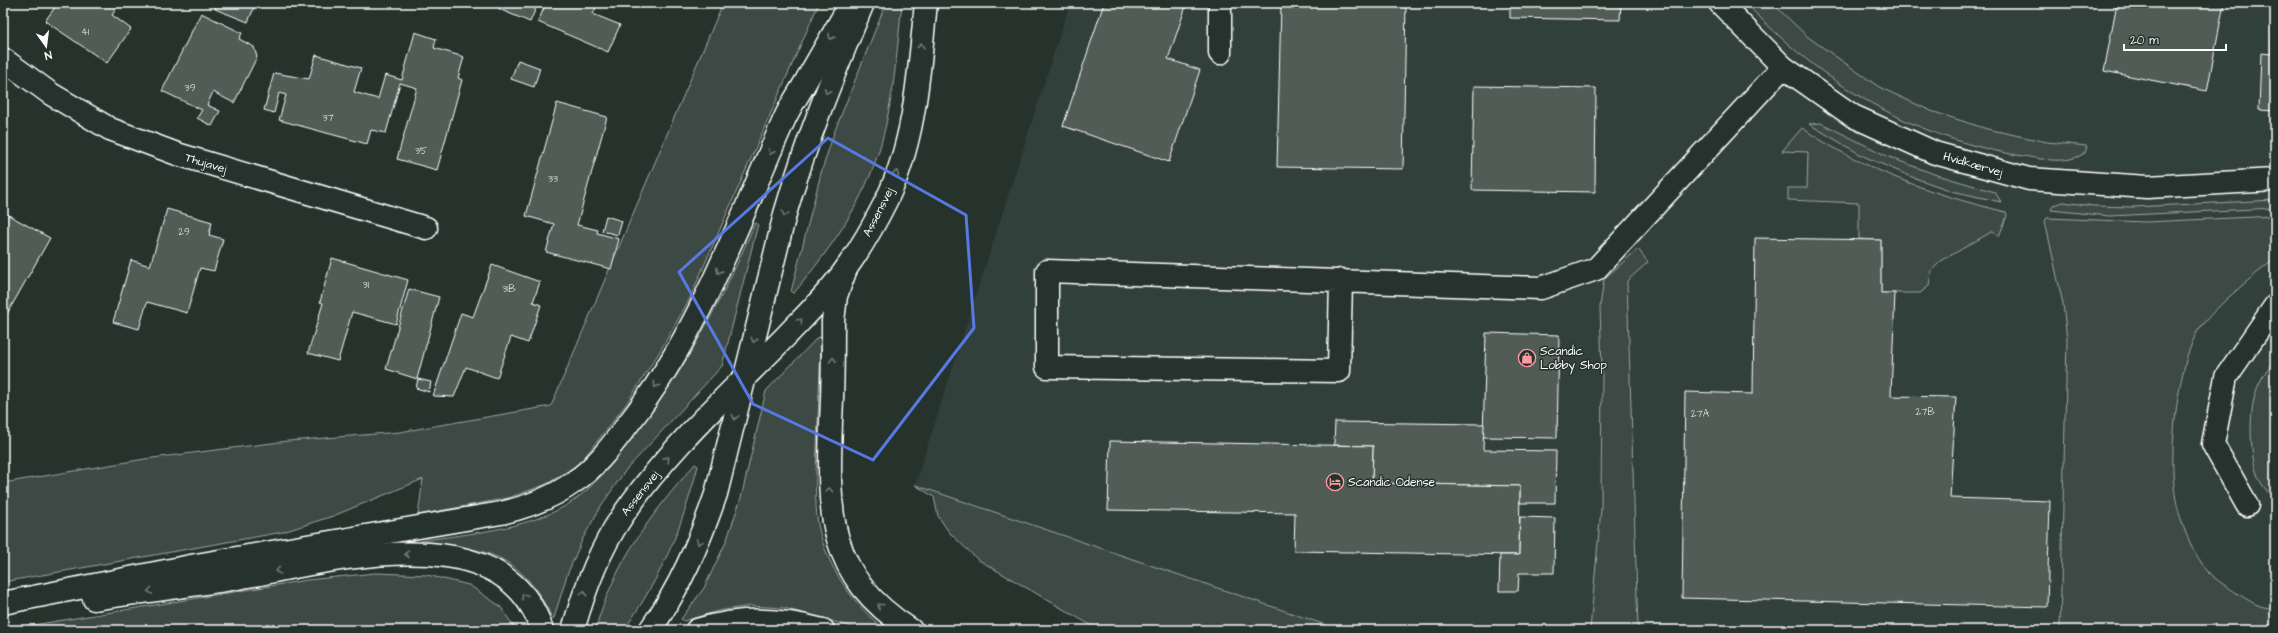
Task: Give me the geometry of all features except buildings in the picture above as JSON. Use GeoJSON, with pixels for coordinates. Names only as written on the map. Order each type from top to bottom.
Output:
{"type":"FeatureCollection","features":[{"type":"Feature","properties":{"kind":"main road"},"geometry":{"type":"LineString","coordinates":[[3,603],[204,564],[501,513],[547,498],[574,482],[599,461],[639,410],[674,359],[703,306],[727,256],[785,118],[851,3]]}},
{"type":"Feature","properties":{"kind":"main road","name":"Assensvej"},"geometry":{"type":"LineString","coordinates":[[650,630],[683,578],[702,537],[716,494],[798,169],[813,126],[863,3]]}},
{"type":"Feature","properties":{"kind":"main road","name":"Assensvej"},"geometry":{"type":"LineString","coordinates":[[573,630],[589,579],[604,547],[621,518],[667,459],[816,305],[846,269],[887,198],[905,151],[916,98],[926,3]]}},
{"type":"Feature","properties":{"kind":"main road"},"geometry":{"type":"LineString","coordinates":[[1220,3],[1220,53]]}},
{"type":"Feature","properties":{"kind":"main road","name":"Hvidkærvej"},"geometry":{"type":"LineString","coordinates":[[1720,3],[1783,67],[1853,116],[1935,153],[2029,179],[2147,187],[2275,180]]}},
{"type":"Feature","properties":{"kind":"main road","name":"Thujavej"},"geometry":{"type":"LineString","coordinates":[[3,59],[51,94],[110,129],[177,154],[426,228]]}},
{"type":"Feature","properties":{"kind":"main road"},"geometry":{"type":"LineString","coordinates":[[1342,280],[1339,371],[1047,366],[1047,271],[1342,280],[1542,288],[1596,269],[1783,67]]}},
{"type":"Feature","properties":{"kind":"main road"},"geometry":{"type":"LineString","coordinates":[[846,269],[836,296],[833,321],[829,484],[833,522],[842,551],[857,580],[880,608],[911,630]]}},
{"type":"Feature","properties":{"kind":"main road"},"geometry":{"type":"LineString","coordinates":[[2247,505],[2213,444],[2226,377],[2275,306]]}},
{"type":"Feature","properties":{"kind":"main road"},"geometry":{"type":"LineString","coordinates":[[3,611],[200,585],[354,558],[435,554],[461,558],[483,564],[503,576],[522,592],[537,614],[542,630]]}},
{"type":"Feature","properties":{"kind":"main road"},"geometry":{"type":"LineString","coordinates":[[697,630],[723,622],[750,619],[781,621],[823,630]]}},
{"type":"Feature","properties":{"kind":"highlighted area"},"geometry":{"type":"Polygon","coordinates":[[[828,138],[966,215],[974,328],[873,460],[753,404],[679,272],[828,138]]]}},
{"type":"Feature","properties":{"kind":"shaded area"},"geometry":{"type":"Polygon","coordinates":[[[723,3],[819,3],[689,300],[660,351],[627,403],[580,463],[547,484],[508,498],[418,515],[423,479],[333,516],[283,532],[3,582],[3,483],[145,459],[288,441],[400,432],[551,406],[723,3]]]}},
{"type":"Feature","properties":{"kind":"shaded area"},"geometry":{"type":"Polygon","coordinates":[[[886,3],[902,3],[892,92],[881,144],[866,185],[845,223],[821,259],[794,293],[791,292],[821,173],[834,133],[886,3]]]}},
{"type":"Feature","properties":{"kind":"shaded area"},"geometry":{"type":"Polygon","coordinates":[[[1070,3],[2275,3],[2275,630],[1376,630],[1332,627],[915,485],[1070,3]]]}},
{"type":"Feature","properties":{"kind":"shaded area"},"geometry":{"type":"Polygon","coordinates":[[[1746,3],[1772,3],[1808,37],[1879,87],[1931,111],[1987,129],[2047,142],[2087,146],[2085,153],[2078,157],[2062,160],[2046,160],[2023,156],[1983,148],[1944,136],[1907,121],[1871,103],[1837,82],[1805,58],[1775,32],[1746,3]]]}},
{"type":"Feature","properties":{"kind":"shaded area"},"geometry":{"type":"Polygon","coordinates":[[[1821,123],[1889,157],[1934,174],[1995,192],[2001,202],[1952,191],[1912,177],[1863,156],[1809,124],[1821,123]]]}},
{"type":"Feature","properties":{"kind":"shaded area"},"geometry":{"type":"Polygon","coordinates":[[[1802,128],[1826,143],[1875,169],[1952,198],[2006,212],[2007,216],[1999,236],[1993,231],[1941,261],[1931,271],[1929,286],[1920,293],[1881,293],[1881,240],[1859,239],[1859,203],[1788,200],[1788,188],[1807,188],[1808,152],[1782,151],[1802,128]]]}},
{"type":"Feature","properties":{"kind":"shaded area"},"geometry":{"type":"Polygon","coordinates":[[[2275,200],[2275,208],[2109,216],[2051,210],[2053,205],[2063,202],[2094,206],[2133,207],[2275,200]]]}},
{"type":"Feature","properties":{"kind":"shaded area"},"geometry":{"type":"Polygon","coordinates":[[[2275,216],[2275,259],[2255,274],[2210,315],[2196,334],[2189,351],[2178,395],[2173,445],[2173,469],[2180,518],[2186,535],[2199,559],[2209,573],[2217,580],[2255,604],[2262,607],[2275,609],[2275,630],[2060,630],[2067,339],[2063,304],[2045,221],[2047,218],[2146,222],[2275,216]]]}},
{"type":"Feature","properties":{"kind":"shaded area"},"geometry":{"type":"Polygon","coordinates":[[[755,223],[758,224],[722,366],[625,471],[601,506],[582,540],[567,575],[554,618],[552,618],[528,580],[515,567],[500,558],[465,548],[421,544],[421,541],[477,533],[533,520],[567,505],[594,484],[617,458],[668,389],[715,309],[755,223]]]}},
{"type":"Feature","properties":{"kind":"shaded area"},"geometry":{"type":"Polygon","coordinates":[[[1638,249],[1648,262],[1627,281],[1638,630],[1590,630],[1601,509],[1602,369],[1600,307],[1604,279],[1638,249]]]}},
{"type":"Feature","properties":{"kind":"shaded area"},"geometry":{"type":"Polygon","coordinates":[[[818,337],[821,338],[816,486],[818,524],[827,555],[834,569],[852,597],[886,630],[864,630],[784,608],[750,606],[718,611],[684,621],[681,619],[704,588],[726,542],[741,498],[766,391],[818,337]]]}},
{"type":"Feature","properties":{"kind":"shaded area"},"geometry":{"type":"Polygon","coordinates":[[[2275,358],[2275,501],[2260,481],[2254,463],[2251,441],[2251,418],[2257,388],[2275,358]]]}},
{"type":"Feature","properties":{"kind":"shaded area"},"geometry":{"type":"Polygon","coordinates":[[[695,464],[698,466],[685,511],[677,532],[660,571],[637,610],[624,630],[595,630],[613,583],[635,541],[648,522],[695,464]]]}},
{"type":"Feature","properties":{"kind":"shaded area"},"geometry":{"type":"Polygon","coordinates":[[[915,485],[1332,627],[1376,630],[1099,630],[977,559],[949,532],[938,516],[934,497],[915,485]]]}},
{"type":"Feature","properties":{"kind":"shaded area"},"geometry":{"type":"Polygon","coordinates":[[[375,573],[427,575],[469,585],[500,606],[516,630],[3,630],[307,580],[375,573]]]}},
{"type":"Feature","properties":{"kind":"place","name":"Scandic Lobby Shop"},"geometry":{"type":"Point","coordinates":[1527,358]}},
{"type":"Feature","properties":{"kind":"place","name":"Scandic Odense"},"geometry":{"type":"Point","coordinates":[1335,482]}}]}
